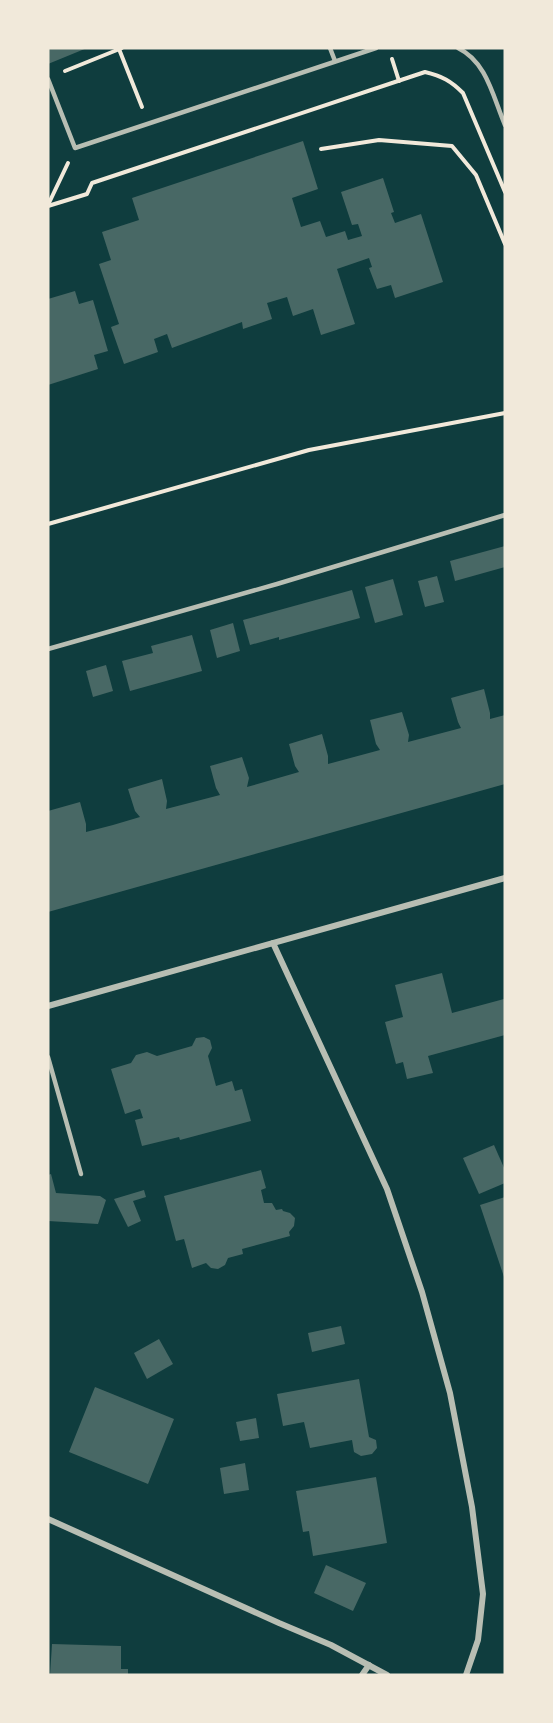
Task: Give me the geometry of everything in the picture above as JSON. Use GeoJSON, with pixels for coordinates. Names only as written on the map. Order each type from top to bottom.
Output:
{"type":"FeatureCollection","features":[{"type":"Feature","properties":{"kind":"street"},"geometry":{"type":"LineString","coordinates":[[48,1006],[505,878]]}},
{"type":"Feature","properties":{"kind":"street"},"geometry":{"type":"LineString","coordinates":[[273,943],[387,1189],[422,1292],[450,1393],[472,1507],[483,1594],[478,1640],[466,1675]]}},
{"type":"Feature","properties":{"kind":"street"},"geometry":{"type":"LineString","coordinates":[[48,1519],[305,1633],[387,1675]]}},
{"type":"Feature","properties":{"kind":"street"},"geometry":{"type":"LineString","coordinates":[[362,1675],[369,1665]]}},
{"type":"Feature","properties":{"kind":"lane"},"geometry":{"type":"LineString","coordinates":[[330,48],[335,61]]}},
{"type":"Feature","properties":{"kind":"lane"},"geometry":{"type":"LineString","coordinates":[[48,79],[75,148],[376,48]]}},
{"type":"Feature","properties":{"kind":"lane"},"geometry":{"type":"LineString","coordinates":[[458,48],[470,54],[484,72],[505,125]]}},
{"type":"Feature","properties":{"kind":"lane"},"geometry":{"type":"LineString","coordinates":[[48,649],[299,578],[505,515]]}},
{"type":"Feature","properties":{"kind":"lane"},"geometry":{"type":"LineString","coordinates":[[48,1057],[81,1174]]}},
{"type":"Feature","properties":{"kind":"path"},"geometry":{"type":"LineString","coordinates":[[389,48],[399,81]]}},
{"type":"Feature","properties":{"kind":"path"},"geometry":{"type":"LineString","coordinates":[[58,74],[120,49],[148,123]]}},
{"type":"Feature","properties":{"kind":"path"},"geometry":{"type":"LineString","coordinates":[[48,206],[87,194],[92,183],[425,72],[439,75],[452,82],[463,93],[505,192]]}},
{"type":"Feature","properties":{"kind":"path"},"geometry":{"type":"LineString","coordinates":[[321,149],[379,140],[452,146],[476,175],[505,244]]}},
{"type":"Feature","properties":{"kind":"path"},"geometry":{"type":"LineString","coordinates":[[48,206],[75,148]]}},
{"type":"Feature","properties":{"kind":"path"},"geometry":{"type":"LineString","coordinates":[[48,524],[309,450],[505,413]]}},
{"type":"Feature","properties":{"kind":"building"},"geometry":{"type":"Polygon","coordinates":[[[48,48],[87,48],[48,64],[48,48]]]}},
{"type":"Feature","properties":{"kind":"building"},"geometry":{"type":"Polygon","coordinates":[[[303,141],[318,189],[292,198],[301,227],[320,221],[326,237],[345,231],[348,240],[362,236],[358,224],[352,225],[341,192],[383,178],[394,212],[391,213],[395,223],[421,214],[443,282],[395,298],[391,285],[377,289],[369,268],[372,267],[369,258],[337,269],[355,324],[321,335],[313,309],[293,316],[287,297],[267,303],[272,319],[243,329],[242,322],[172,348],[167,334],[154,339],[158,352],[124,364],[111,327],[119,324],[99,264],[111,260],[102,232],[139,220],[132,198],[303,141]]]}},
{"type":"Feature","properties":{"kind":"building"},"geometry":{"type":"Polygon","coordinates":[[[75,291],[79,304],[93,300],[108,351],[94,355],[98,369],[48,385],[48,299],[75,291]]]}},
{"type":"Feature","properties":{"kind":"building"},"geometry":{"type":"Polygon","coordinates":[[[505,546],[505,567],[455,581],[450,561],[505,546]]]}},
{"type":"Feature","properties":{"kind":"building"},"geometry":{"type":"Polygon","coordinates":[[[437,576],[444,602],[425,607],[418,581],[437,576]]]}},
{"type":"Feature","properties":{"kind":"building"},"geometry":{"type":"Polygon","coordinates":[[[393,579],[403,615],[375,623],[365,587],[393,579]]]}},
{"type":"Feature","properties":{"kind":"building"},"geometry":{"type":"Polygon","coordinates":[[[352,590],[360,618],[279,640],[279,637],[250,645],[243,620],[352,590]]]}},
{"type":"Feature","properties":{"kind":"building"},"geometry":{"type":"Polygon","coordinates":[[[233,623],[240,651],[217,658],[210,630],[233,623]]]}},
{"type":"Feature","properties":{"kind":"building"},"geometry":{"type":"Polygon","coordinates":[[[192,635],[202,671],[130,691],[122,661],[153,653],[151,646],[192,635]]]}},
{"type":"Feature","properties":{"kind":"building"},"geometry":{"type":"Polygon","coordinates":[[[106,665],[113,691],[93,697],[86,671],[106,665]]]}},
{"type":"Feature","properties":{"kind":"building"},"geometry":{"type":"Polygon","coordinates":[[[484,689],[490,719],[505,715],[505,784],[48,912],[48,811],[80,802],[86,832],[140,817],[135,811],[128,789],[162,779],[167,801],[166,809],[220,795],[210,766],[242,757],[249,778],[247,787],[299,772],[289,744],[322,734],[328,764],[380,750],[376,744],[370,720],[402,712],[409,735],[408,742],[461,728],[451,698],[484,689]]]}},
{"type":"Feature","properties":{"kind":"building"},"geometry":{"type":"Polygon","coordinates":[[[442,973],[452,1013],[504,999],[505,1035],[428,1056],[433,1073],[407,1079],[403,1062],[396,1064],[385,1022],[403,1017],[395,985],[442,973]]]}},
{"type":"Feature","properties":{"kind":"building"},"geometry":{"type":"Polygon","coordinates":[[[204,1037],[210,1040],[212,1048],[208,1056],[216,1086],[232,1081],[235,1091],[242,1089],[251,1121],[180,1140],[179,1137],[142,1146],[135,1120],[143,1118],[140,1109],[125,1114],[111,1069],[131,1063],[136,1055],[147,1052],[157,1056],[192,1046],[196,1038],[204,1037]]]}},
{"type":"Feature","properties":{"kind":"building"},"geometry":{"type":"Polygon","coordinates":[[[494,1145],[505,1170],[505,1183],[479,1194],[463,1158],[494,1145]]]}},
{"type":"Feature","properties":{"kind":"building"},"geometry":{"type":"Polygon","coordinates":[[[261,1170],[266,1188],[261,1190],[264,1203],[272,1203],[276,1210],[282,1209],[295,1218],[294,1226],[289,1232],[290,1236],[242,1249],[243,1254],[228,1258],[225,1265],[218,1269],[211,1268],[206,1263],[192,1268],[184,1239],[176,1241],[164,1196],[261,1170]]]}},
{"type":"Feature","properties":{"kind":"building"},"geometry":{"type":"Polygon","coordinates":[[[51,1174],[56,1193],[100,1196],[106,1200],[98,1224],[48,1221],[48,1175],[51,1174]]]}},
{"type":"Feature","properties":{"kind":"building"},"geometry":{"type":"Polygon","coordinates":[[[144,1190],[146,1197],[133,1201],[141,1221],[128,1227],[114,1199],[144,1190]]]}},
{"type":"Feature","properties":{"kind":"building"},"geometry":{"type":"Polygon","coordinates":[[[505,1197],[505,1280],[480,1205],[505,1197]]]}},
{"type":"Feature","properties":{"kind":"building"},"geometry":{"type":"Polygon","coordinates":[[[341,1326],[345,1344],[312,1352],[308,1333],[341,1326]]]}},
{"type":"Feature","properties":{"kind":"building"},"geometry":{"type":"Polygon","coordinates":[[[159,1339],[173,1364],[147,1379],[134,1353],[159,1339]]]}},
{"type":"Feature","properties":{"kind":"building"},"geometry":{"type":"Polygon","coordinates":[[[359,1379],[369,1437],[376,1440],[377,1448],[372,1454],[361,1456],[354,1452],[352,1440],[310,1448],[304,1422],[283,1426],[277,1394],[359,1379]]]}},
{"type":"Feature","properties":{"kind":"building"},"geometry":{"type":"Polygon","coordinates":[[[95,1387],[174,1419],[148,1484],[69,1452],[95,1387]]]}},
{"type":"Feature","properties":{"kind":"building"},"geometry":{"type":"Polygon","coordinates":[[[256,1418],[259,1438],[240,1441],[236,1422],[256,1418]]]}},
{"type":"Feature","properties":{"kind":"building"},"geometry":{"type":"Polygon","coordinates":[[[245,1463],[249,1490],[224,1494],[220,1468],[245,1463]]]}},
{"type":"Feature","properties":{"kind":"building"},"geometry":{"type":"Polygon","coordinates":[[[376,1477],[387,1543],[313,1556],[309,1531],[303,1532],[296,1491],[376,1477]]]}},
{"type":"Feature","properties":{"kind":"building"},"geometry":{"type":"Polygon","coordinates":[[[326,1565],[366,1583],[353,1611],[314,1593],[326,1565]]]}},
{"type":"Feature","properties":{"kind":"building"},"geometry":{"type":"Polygon","coordinates":[[[52,1644],[121,1646],[121,1669],[128,1669],[128,1675],[50,1675],[52,1644]]]}}]}
